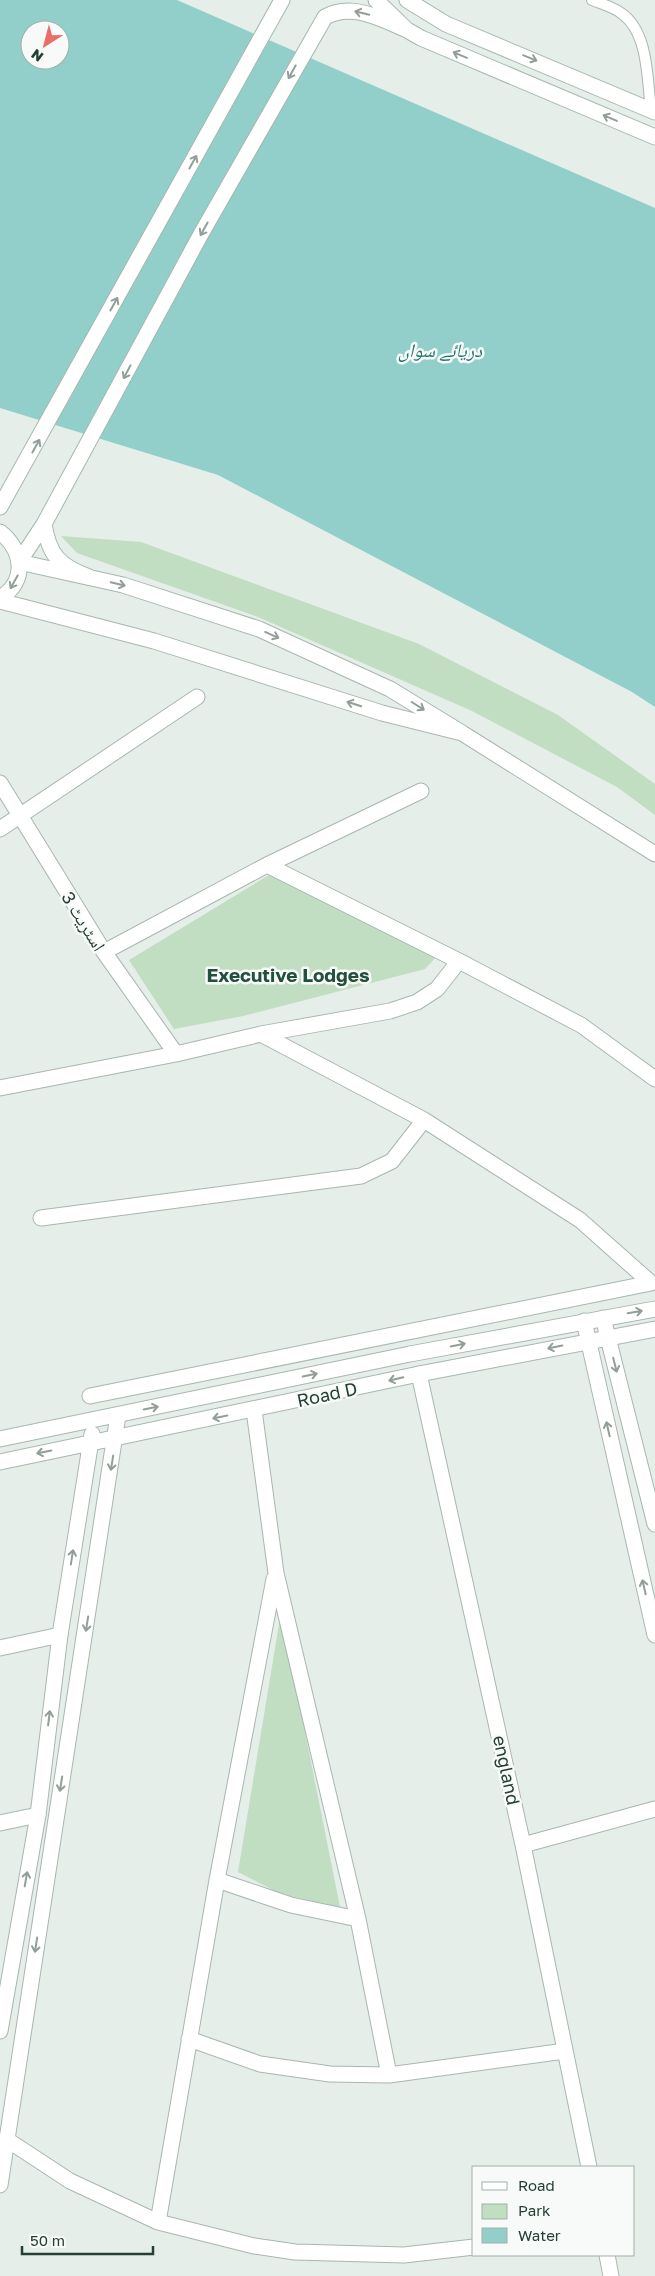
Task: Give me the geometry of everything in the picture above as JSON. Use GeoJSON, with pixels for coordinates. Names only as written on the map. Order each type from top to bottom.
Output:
{"type":"FeatureCollection","features":[{"type":"Feature","properties":{"kind":"street"},"geometry":{"type":"LineString","coordinates":[[376,0],[407,30]]}},
{"type":"Feature","properties":{"kind":"street"},"geometry":{"type":"LineString","coordinates":[[407,0],[446,24],[653,111]]}},
{"type":"Feature","properties":{"kind":"street"},"geometry":{"type":"LineString","coordinates":[[0,507],[281,3]]}},
{"type":"Feature","properties":{"kind":"street"},"geometry":{"type":"LineString","coordinates":[[19,562],[48,518],[201,234],[316,29],[325,17],[334,11],[343,10],[367,14],[655,137]]}},
{"type":"Feature","properties":{"kind":"street"},"geometry":{"type":"LineString","coordinates":[[48,518],[49,548],[73,571],[89,577]]}},
{"type":"Feature","properties":{"kind":"street"},"geometry":{"type":"LineString","coordinates":[[0,532],[10,539],[16,550],[19,562],[18,574],[14,585],[0,599],[154,641],[382,713],[462,733]]}},
{"type":"Feature","properties":{"kind":"street"},"geometry":{"type":"LineString","coordinates":[[19,562],[123,585],[259,629],[390,689],[655,854]]}},
{"type":"Feature","properties":{"kind":"street"},"geometry":{"type":"LineString","coordinates":[[0,830],[197,696]]}},
{"type":"Feature","properties":{"kind":"street","name":"اسٹریٹ 3"},"geometry":{"type":"LineString","coordinates":[[0,783],[104,952],[176,1054]]}},
{"type":"Feature","properties":{"kind":"street"},"geometry":{"type":"LineString","coordinates":[[104,952],[267,865],[421,791]]}},
{"type":"Feature","properties":{"kind":"street"},"geometry":{"type":"LineString","coordinates":[[267,865],[459,960],[581,1025],[655,1079]]}},
{"type":"Feature","properties":{"kind":"street"},"geometry":{"type":"LineString","coordinates":[[0,1088],[176,1054],[261,1034],[390,1010],[418,1002],[437,989],[459,960]]}},
{"type":"Feature","properties":{"kind":"street"},"geometry":{"type":"LineString","coordinates":[[90,1396],[651,1283],[580,1220],[424,1120],[261,1034]]}},
{"type":"Feature","properties":{"kind":"street"},"geometry":{"type":"LineString","coordinates":[[41,1218],[361,1176],[392,1161],[424,1120]]}},
{"type":"Feature","properties":{"kind":"street","name":"Road D"},"geometry":{"type":"LineString","coordinates":[[0,1439],[410,1354],[655,1308]]}},
{"type":"Feature","properties":{"kind":"street"},"geometry":{"type":"LineString","coordinates":[[602,1318],[652,1501],[655,1524]]}},
{"type":"Feature","properties":{"kind":"street"},"geometry":{"type":"LineString","coordinates":[[584,1322],[655,1635]]}},
{"type":"Feature","properties":{"kind":"street","name":"Road D"},"geometry":{"type":"LineString","coordinates":[[0,1462],[419,1374],[655,1329]]}},
{"type":"Feature","properties":{"kind":"street","name":"england"},"geometry":{"type":"LineString","coordinates":[[419,1374],[523,1845],[589,2166]]}},
{"type":"Feature","properties":{"kind":"street"},"geometry":{"type":"LineString","coordinates":[[254,1410],[276,1573],[358,1919],[389,2075]]}},
{"type":"Feature","properties":{"kind":"street"},"geometry":{"type":"LineString","coordinates":[[0,2184],[118,1415]]}},
{"type":"Feature","properties":{"kind":"street"},"geometry":{"type":"LineString","coordinates":[[0,2030],[2,2008],[38,1815],[60,1635],[93,1420]]}},
{"type":"Feature","properties":{"kind":"street"},"geometry":{"type":"LineString","coordinates":[[158,2222],[217,1880],[276,1573]]}},
{"type":"Feature","properties":{"kind":"street"},"geometry":{"type":"LineString","coordinates":[[0,1648],[60,1635]]}},
{"type":"Feature","properties":{"kind":"street"},"geometry":{"type":"LineString","coordinates":[[523,1845],[655,1809]]}},
{"type":"Feature","properties":{"kind":"street"},"geometry":{"type":"LineString","coordinates":[[0,1823],[38,1815]]}},
{"type":"Feature","properties":{"kind":"street"},"geometry":{"type":"LineString","coordinates":[[217,1880],[291,1905],[358,1919]]}},
{"type":"Feature","properties":{"kind":"street"},"geometry":{"type":"LineString","coordinates":[[189,2039],[260,2064],[330,2074],[389,2075],[566,2052]]}},
{"type":"Feature","properties":{"kind":"street"},"geometry":{"type":"LineString","coordinates":[[6,2139],[70,2181],[158,2222],[254,2246],[295,2252],[404,2255],[472,2247]]}},
{"type":"Feature","properties":{"kind":"street"},"geometry":{"type":"LineString","coordinates":[[607,2256],[611,2276]]}},
{"type":"Feature","properties":{"kind":"lane"},"geometry":{"type":"LineString","coordinates":[[592,0],[621,12],[636,27],[642,40],[653,111]]}},
{"type":"Feature","properties":{"kind":"green space"},"geometry":{"type":"Polygon","coordinates":[[[61,536],[141,542],[419,644],[558,715],[655,784],[655,815],[617,787],[472,711],[258,617],[77,553],[61,536]]]}},
{"type":"Feature","properties":{"kind":"green space"},"geometry":{"type":"Polygon","coordinates":[[[269,875],[437,956],[425,969],[243,1016],[174,1029],[129,960],[269,875]]]}},
{"type":"Feature","properties":{"kind":"green space"},"geometry":{"type":"Polygon","coordinates":[[[281,1612],[340,1907],[281,1894],[238,1872],[281,1612]]]}},
{"type":"Feature","properties":{"kind":"water","name":"دریائے سواں"},"geometry":{"type":"Polygon","coordinates":[[[0,0],[177,0],[655,208],[655,707],[632,692],[218,475],[0,408],[0,0]]]}},
{"type":"Feature","properties":{"kind":"district","name":"Executive Lodges"},"geometry":{"type":"Point","coordinates":[288,974]}}]}
